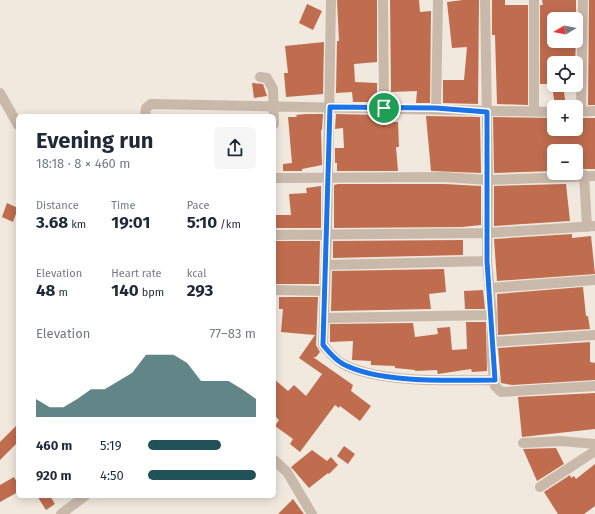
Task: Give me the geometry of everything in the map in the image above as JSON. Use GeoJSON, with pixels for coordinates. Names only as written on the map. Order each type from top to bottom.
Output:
{"type":"FeatureCollection","features":[{"type":"Feature","properties":{"kind":"street"},"geometry":{"type":"LineString","coordinates":[[331,0],[330,107],[323,345],[333,357],[343,364],[369,374],[431,380],[495,380]]}},
{"type":"Feature","properties":{"kind":"street"},"geometry":{"type":"LineString","coordinates":[[383,0],[384,108]]}},
{"type":"Feature","properties":{"kind":"street"},"geometry":{"type":"LineString","coordinates":[[436,108],[438,0]]}},
{"type":"Feature","properties":{"kind":"street"},"geometry":{"type":"LineString","coordinates":[[485,0],[488,180],[487,261],[492,315],[492,362],[497,389],[501,392],[595,386]]}},
{"type":"Feature","properties":{"kind":"street"},"geometry":{"type":"LineString","coordinates":[[534,0],[534,112]]}},
{"type":"Feature","properties":{"kind":"street"},"geometry":{"type":"LineString","coordinates":[[579,100],[583,0]]}},
{"type":"Feature","properties":{"kind":"street"},"geometry":{"type":"LineString","coordinates":[[260,77],[267,78],[273,89],[274,114]]}},
{"type":"Feature","properties":{"kind":"street"},"geometry":{"type":"LineString","coordinates":[[0,93],[16,121]]}},
{"type":"Feature","properties":{"kind":"street"},"geometry":{"type":"LineString","coordinates":[[145,114],[146,108],[151,104],[436,108],[487,112],[547,112]]}},
{"type":"Feature","properties":{"kind":"street"},"geometry":{"type":"LineString","coordinates":[[220,106],[220,114]]}},
{"type":"Feature","properties":{"kind":"street"},"geometry":{"type":"LineString","coordinates":[[583,112],[595,111]]}},
{"type":"Feature","properties":{"kind":"street"},"geometry":{"type":"LineString","coordinates":[[276,178],[444,177],[488,180],[584,175],[595,176]]}},
{"type":"Feature","properties":{"kind":"street"},"geometry":{"type":"LineString","coordinates":[[276,235],[487,234],[591,226],[584,175]]}},
{"type":"Feature","properties":{"kind":"street"},"geometry":{"type":"LineString","coordinates":[[326,265],[487,261]]}},
{"type":"Feature","properties":{"kind":"street"},"geometry":{"type":"LineString","coordinates":[[490,288],[595,280]]}},
{"type":"Feature","properties":{"kind":"street"},"geometry":{"type":"LineString","coordinates":[[276,290],[324,291]]}},
{"type":"Feature","properties":{"kind":"street"},"geometry":{"type":"LineString","coordinates":[[324,318],[492,315]]}},
{"type":"Feature","properties":{"kind":"street"},"geometry":{"type":"LineString","coordinates":[[493,342],[595,335]]}},
{"type":"Feature","properties":{"kind":"street"},"geometry":{"type":"LineString","coordinates":[[523,443],[561,441],[595,444]]}},
{"type":"Feature","properties":{"kind":"street"},"geometry":{"type":"LineString","coordinates":[[540,487],[595,451]]}},
{"type":"Feature","properties":{"kind":"street"},"geometry":{"type":"LineString","coordinates":[[276,462],[287,472],[312,514]]}},
{"type":"Feature","properties":{"kind":"street"},"geometry":{"type":"LineString","coordinates":[[61,514],[82,498]]}},
{"type":"Feature","properties":{"kind":"building"},"geometry":{"type":"Polygon","coordinates":[[[337,0],[377,0],[377,62],[354,64],[355,82],[377,83],[377,102],[353,102],[352,92],[336,93],[337,41],[339,41],[337,0]]]}},
{"type":"Feature","properties":{"kind":"building"},"geometry":{"type":"Polygon","coordinates":[[[390,0],[419,0],[420,12],[431,11],[430,103],[416,103],[417,91],[391,92],[390,0]]]}},
{"type":"Feature","properties":{"kind":"building"},"geometry":{"type":"Polygon","coordinates":[[[479,0],[478,104],[443,103],[443,80],[464,80],[467,47],[452,48],[447,2],[479,0]]]}},
{"type":"Feature","properties":{"kind":"building"},"geometry":{"type":"Polygon","coordinates":[[[492,0],[505,0],[505,5],[528,5],[528,105],[497,104],[495,35],[492,35],[492,0]]]}},
{"type":"Feature","properties":{"kind":"building"},"geometry":{"type":"Polygon","coordinates":[[[542,0],[576,0],[576,12],[547,12],[547,48],[576,48],[575,56],[547,56],[547,84],[540,84],[540,5],[543,5],[542,0]]]}},
{"type":"Feature","properties":{"kind":"building"},"geometry":{"type":"Polygon","coordinates":[[[589,0],[595,0],[595,105],[588,105],[589,0]]]}},
{"type":"Feature","properties":{"kind":"building"},"geometry":{"type":"Polygon","coordinates":[[[307,4],[322,11],[313,30],[299,23],[307,4]]]}},
{"type":"Feature","properties":{"kind":"building"},"geometry":{"type":"Polygon","coordinates":[[[324,42],[323,94],[286,97],[284,73],[288,73],[285,46],[324,42]]]}},
{"type":"Feature","properties":{"kind":"building"},"geometry":{"type":"Polygon","coordinates":[[[252,83],[263,84],[267,96],[254,98],[252,83]]]}},
{"type":"Feature","properties":{"kind":"building"},"geometry":{"type":"Polygon","coordinates":[[[553,92],[564,92],[565,100],[554,100],[553,92]]]}},
{"type":"Feature","properties":{"kind":"building"},"geometry":{"type":"Polygon","coordinates":[[[323,114],[321,130],[322,165],[302,169],[302,171],[283,171],[283,164],[292,163],[288,117],[297,117],[296,115],[323,114]]]}},
{"type":"Feature","properties":{"kind":"building"},"geometry":{"type":"Polygon","coordinates":[[[336,114],[381,115],[381,122],[398,122],[399,147],[396,147],[398,171],[337,171],[337,163],[335,163],[335,148],[344,148],[343,128],[335,129],[336,114]]]}},
{"type":"Feature","properties":{"kind":"building"},"geometry":{"type":"Polygon","coordinates":[[[426,116],[480,117],[481,173],[431,171],[426,116]]]}},
{"type":"Feature","properties":{"kind":"building"},"geometry":{"type":"Polygon","coordinates":[[[493,117],[547,118],[547,136],[583,136],[583,118],[595,118],[595,169],[583,169],[583,144],[547,144],[547,171],[494,173],[493,117]]]}},
{"type":"Feature","properties":{"kind":"building"},"geometry":{"type":"Polygon","coordinates":[[[444,184],[481,186],[481,225],[462,227],[334,228],[334,185],[444,184]]]}},
{"type":"Feature","properties":{"kind":"building"},"geometry":{"type":"Polygon","coordinates":[[[566,184],[570,221],[494,226],[494,186],[566,184]]]}},
{"type":"Feature","properties":{"kind":"building"},"geometry":{"type":"Polygon","coordinates":[[[321,186],[321,228],[276,228],[276,215],[291,215],[289,194],[307,193],[306,188],[321,186]]]}},
{"type":"Feature","properties":{"kind":"building"},"geometry":{"type":"Polygon","coordinates":[[[7,203],[16,207],[16,214],[13,222],[2,217],[7,203]]]}},
{"type":"Feature","properties":{"kind":"building"},"geometry":{"type":"Polygon","coordinates":[[[572,234],[572,238],[591,236],[595,274],[497,281],[494,239],[572,234]]]}},
{"type":"Feature","properties":{"kind":"building"},"geometry":{"type":"Polygon","coordinates":[[[463,240],[463,255],[333,258],[333,241],[463,240]]]}},
{"type":"Feature","properties":{"kind":"building"},"geometry":{"type":"Polygon","coordinates":[[[276,241],[320,241],[319,284],[276,284],[276,241]]]}},
{"type":"Feature","properties":{"kind":"building"},"geometry":{"type":"Polygon","coordinates":[[[444,269],[446,292],[429,294],[431,309],[331,311],[332,271],[444,269]]]}},
{"type":"Feature","properties":{"kind":"building"},"geometry":{"type":"Polygon","coordinates":[[[583,287],[586,316],[588,316],[590,329],[498,335],[497,294],[583,287]]]}},
{"type":"Feature","properties":{"kind":"building"},"geometry":{"type":"Polygon","coordinates":[[[483,290],[485,309],[465,309],[464,291],[483,290]]]}},
{"type":"Feature","properties":{"kind":"building"},"geometry":{"type":"Polygon","coordinates":[[[279,297],[318,297],[316,345],[320,352],[316,357],[313,357],[353,385],[351,391],[371,406],[360,421],[340,406],[339,408],[335,405],[300,452],[290,444],[293,439],[276,427],[279,420],[276,417],[276,381],[288,391],[294,385],[306,396],[322,374],[299,358],[315,335],[281,332],[283,309],[279,309],[279,297]]]}},
{"type":"Feature","properties":{"kind":"building"},"geometry":{"type":"Polygon","coordinates":[[[466,322],[486,322],[487,371],[472,372],[471,369],[438,374],[437,370],[415,371],[395,368],[395,366],[371,365],[371,361],[352,360],[353,341],[330,342],[330,324],[413,323],[415,337],[438,334],[437,328],[450,327],[452,350],[467,349],[466,322]]]}},
{"type":"Feature","properties":{"kind":"building"},"geometry":{"type":"Polygon","coordinates":[[[590,342],[590,362],[595,363],[595,380],[512,385],[501,383],[498,348],[590,342]]]}},
{"type":"Feature","properties":{"kind":"building"},"geometry":{"type":"Polygon","coordinates":[[[595,393],[595,429],[522,437],[518,397],[595,393]]]}},
{"type":"Feature","properties":{"kind":"building"},"geometry":{"type":"Polygon","coordinates":[[[16,426],[16,444],[0,460],[0,442],[16,426]]]}},
{"type":"Feature","properties":{"kind":"building"},"geometry":{"type":"Polygon","coordinates":[[[344,446],[355,454],[348,464],[337,456],[344,446]]]}},
{"type":"Feature","properties":{"kind":"building"},"geometry":{"type":"Polygon","coordinates":[[[556,448],[564,464],[537,481],[523,449],[556,448]]]}},
{"type":"Feature","properties":{"kind":"building"},"geometry":{"type":"Polygon","coordinates":[[[312,450],[327,461],[331,457],[338,465],[329,474],[328,473],[309,488],[291,467],[312,450]]]}},
{"type":"Feature","properties":{"kind":"building"},"geometry":{"type":"Polygon","coordinates":[[[595,464],[595,506],[584,514],[558,514],[544,492],[570,475],[571,478],[574,476],[576,479],[595,464]]]}},
{"type":"Feature","properties":{"kind":"building"},"geometry":{"type":"Polygon","coordinates":[[[14,477],[16,480],[16,493],[0,502],[0,485],[14,477]]]}},
{"type":"Feature","properties":{"kind":"building"},"geometry":{"type":"Polygon","coordinates":[[[38,498],[51,498],[55,504],[46,510],[38,498]]]}},
{"type":"Feature","properties":{"kind":"building"},"geometry":{"type":"Polygon","coordinates":[[[293,499],[304,514],[278,514],[293,499]]]}},
{"type":"Feature","properties":{"kind":"route"},"geometry":{"type":"LineString","coordinates":[[330,107],[384,108],[436,108],[487,112],[487,261],[492,315],[492,362],[495,380],[431,380],[369,374],[343,364],[333,357],[323,345],[330,107]]}}]}
